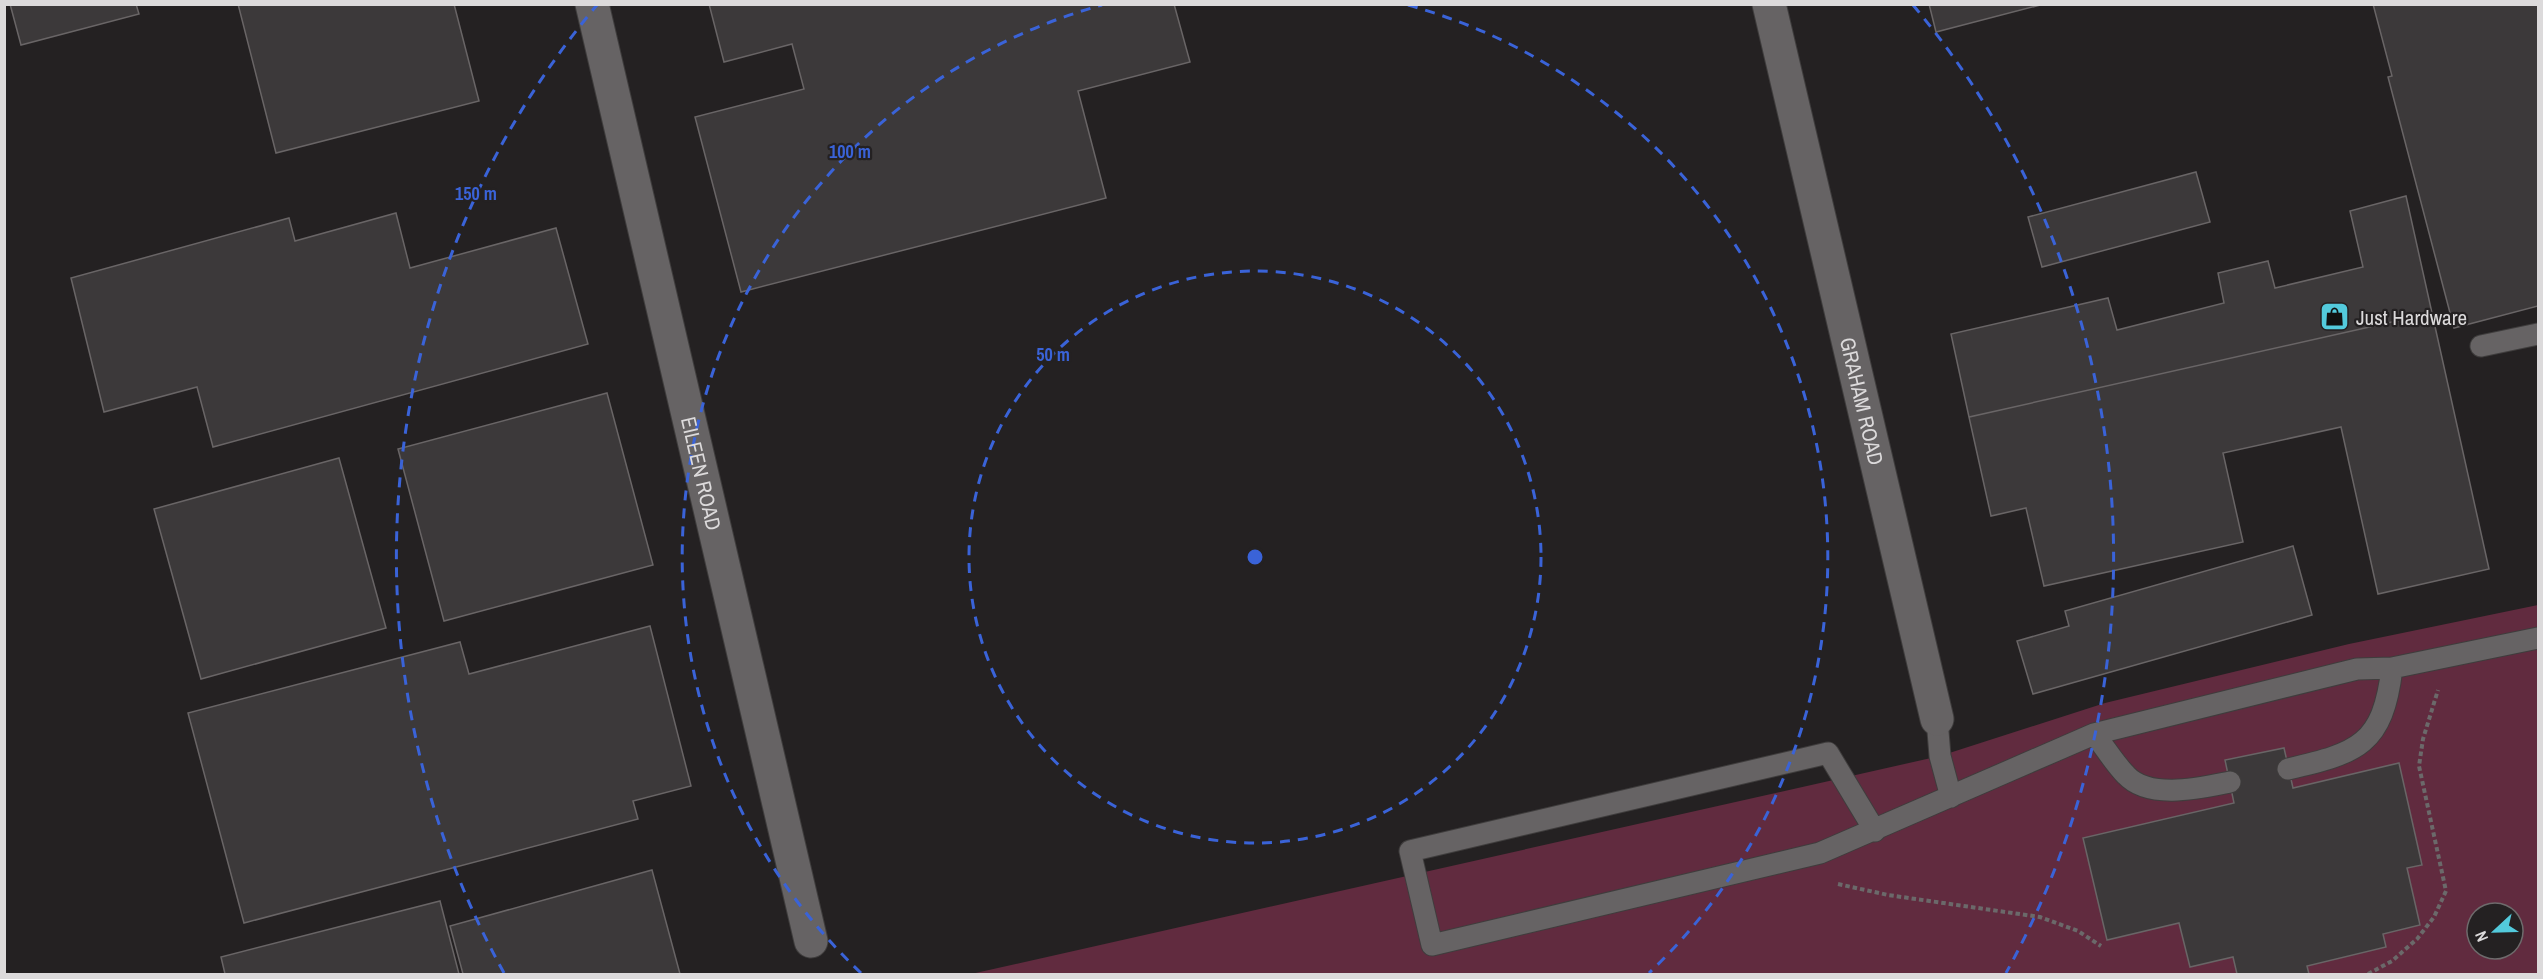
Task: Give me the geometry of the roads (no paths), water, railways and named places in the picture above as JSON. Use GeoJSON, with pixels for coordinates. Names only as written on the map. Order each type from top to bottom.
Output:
{"type":"FeatureCollection","features":[{"type":"Feature","properties":{"kind":"street","name":"EILEEN ROAD"},"geometry":{"type":"LineString","coordinates":[[592,4],[811,941]]}},
{"type":"Feature","properties":{"kind":"street","name":"GRAHAM ROAD"},"geometry":{"type":"LineString","coordinates":[[1769,4],[1937,719]]}},
{"type":"Feature","properties":{"kind":"lane"},"geometry":{"type":"LineString","coordinates":[[2481,346],[2538,334]]}},
{"type":"Feature","properties":{"kind":"lane"},"geometry":{"type":"LineString","coordinates":[[1875,831],[1828,753],[1410,851],[1432,945],[1820,853],[1875,831],[2094,734],[2357,669],[2392,668],[2538,638]]}},
{"type":"Feature","properties":{"kind":"lane"},"geometry":{"type":"LineString","coordinates":[[2288,769],[2330,759],[2364,743],[2380,719],[2389,699],[2392,668]]}},
{"type":"Feature","properties":{"kind":"lane","name":"GRAHAM ROAD"},"geometry":{"type":"LineString","coordinates":[[1937,719],[1940,756],[1951,797]]}},
{"type":"Feature","properties":{"kind":"lane"},"geometry":{"type":"LineString","coordinates":[[2094,734],[2127,777],[2150,788],[2173,790],[2230,782]]}},
{"type":"Feature","properties":{"kind":"place","name":"Just Hardware"},"geometry":{"type":"Point","coordinates":[2335,317]}}]}
